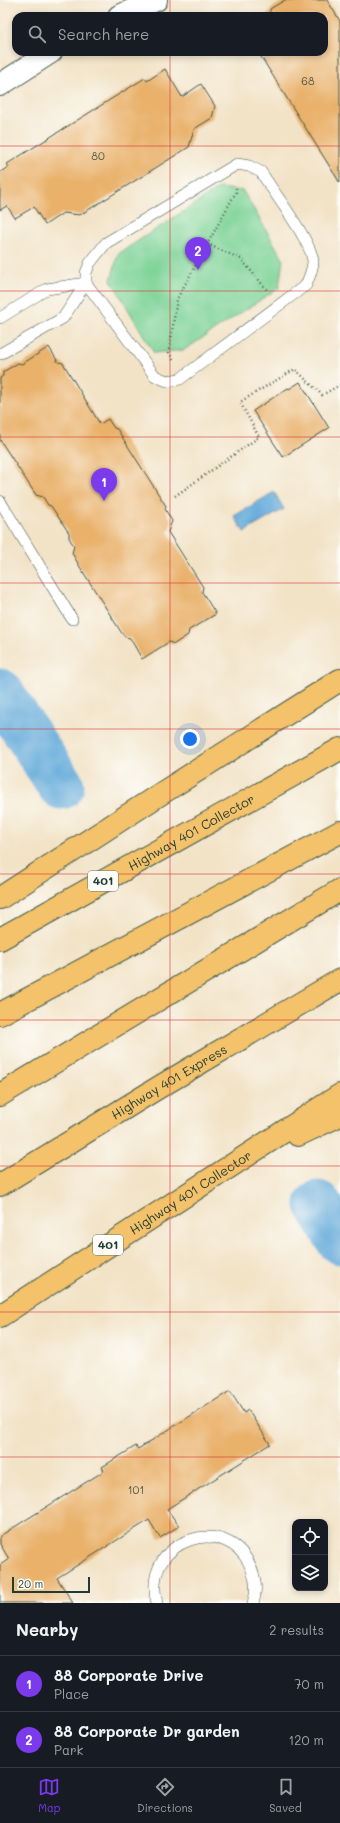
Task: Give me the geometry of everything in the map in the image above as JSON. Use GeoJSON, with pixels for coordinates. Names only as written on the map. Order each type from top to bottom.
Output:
{"type":"FeatureCollection","features":[{"type":"Feature","properties":{"kind":"highway"},"geometry":{"type":"LineString","coordinates":[[0,898],[340,680]]}},
{"type":"Feature","properties":{"kind":"highway","name":"Highway 401 Collector"},"geometry":{"type":"LineString","coordinates":[[0,938],[340,749]]}},
{"type":"Feature","properties":{"kind":"highway"},"geometry":{"type":"LineString","coordinates":[[0,1014],[340,832]]}},
{"type":"Feature","properties":{"kind":"highway"},"geometry":{"type":"LineString","coordinates":[[0,1095],[340,890]]}},
{"type":"Feature","properties":{"kind":"highway","name":"Highway 401 Express"},"geometry":{"type":"LineString","coordinates":[[0,1186],[156,1089],[340,980]]}},
{"type":"Feature","properties":{"kind":"highway","name":"Highway 401 Collector"},"geometry":{"type":"LineString","coordinates":[[0,1316],[216,1174],[340,1095]]}},
{"type":"Feature","properties":{"kind":"highway"},"geometry":{"type":"LineString","coordinates":[[216,1174],[340,1115]]}},
{"type":"Feature","properties":{"kind":"street"},"geometry":{"type":"LineString","coordinates":[[108,12],[123,0]]}},
{"type":"Feature","properties":{"kind":"street"},"geometry":{"type":"LineString","coordinates":[[128,12],[156,0]]}},
{"type":"Feature","properties":{"kind":"street"},"geometry":{"type":"LineString","coordinates":[[0,85],[45,56]]}},
{"type":"Feature","properties":{"kind":"lane"},"geometry":{"type":"LineString","coordinates":[[0,354],[63,318],[86,283],[86,273],[90,263],[106,243],[237,164],[249,166],[261,172],[305,239],[313,261],[311,273],[306,285],[180,379],[167,381],[155,376],[86,283]]}},
{"type":"Feature","properties":{"kind":"lane"},"geometry":{"type":"LineString","coordinates":[[0,318],[47,289],[86,283]]}},
{"type":"Feature","properties":{"kind":"lane"},"geometry":{"type":"LineString","coordinates":[[0,501],[72,619]]}},
{"type":"Feature","properties":{"kind":"lane"},"geometry":{"type":"LineString","coordinates":[[157,1603],[154,1593],[155,1576],[162,1560],[174,1547],[189,1539],[206,1536],[223,1540],[238,1549],[249,1562],[255,1578],[256,1596],[253,1603]]}},
{"type":"Feature","properties":{"kind":"path"},"geometry":{"type":"LineString","coordinates":[[180,379],[169,352],[177,299],[236,192],[237,164]]}},
{"type":"Feature","properties":{"kind":"path"},"geometry":{"type":"LineString","coordinates":[[207,244],[241,259],[279,304]]}},
{"type":"Feature","properties":{"kind":"path"},"geometry":{"type":"LineString","coordinates":[[175,496],[259,437],[240,402],[294,369],[322,395],[340,385]]}},
{"type":"Feature","properties":{"kind":"green space"},"geometry":{"type":"Polygon","coordinates":[[[219,188],[243,191],[283,259],[279,288],[184,350],[154,353],[111,280],[118,254],[219,188]]]}},
{"type":"Feature","properties":{"kind":"water"},"geometry":{"type":"Polygon","coordinates":[[[274,492],[284,509],[244,532],[234,516],[274,492]]]}},
{"type":"Feature","properties":{"kind":"building"},"geometry":{"type":"Polygon","coordinates":[[[285,0],[327,0],[340,21],[340,183],[261,56],[328,56],[328,12],[270,12],[270,9],[285,0]]]}},
{"type":"Feature","properties":{"kind":"building"},"geometry":{"type":"Polygon","coordinates":[[[165,69],[182,97],[201,84],[215,106],[212,118],[194,129],[189,147],[80,215],[63,213],[45,225],[34,207],[15,218],[7,206],[0,210],[0,172],[9,167],[7,164],[145,78],[147,81],[165,69]]]}},
{"type":"Feature","properties":{"kind":"building"},"geometry":{"type":"Polygon","coordinates":[[[49,347],[58,362],[63,363],[100,424],[108,419],[114,428],[117,429],[166,506],[165,509],[172,521],[168,532],[203,587],[202,592],[216,614],[189,630],[188,635],[174,644],[169,642],[142,659],[130,638],[125,637],[121,632],[80,567],[72,553],[74,546],[69,538],[69,533],[51,506],[48,505],[43,497],[36,495],[0,440],[0,378],[3,376],[3,372],[18,363],[22,364],[49,347]]]}},
{"type":"Feature","properties":{"kind":"building"},"geometry":{"type":"Polygon","coordinates":[[[300,382],[329,428],[283,457],[253,411],[300,382]]]}},
{"type":"Feature","properties":{"kind":"building"},"geometry":{"type":"Polygon","coordinates":[[[230,1391],[244,1413],[248,1410],[270,1444],[167,1509],[179,1526],[160,1538],[149,1520],[57,1578],[73,1603],[0,1603],[0,1565],[9,1559],[0,1544],[0,1536],[104,1471],[102,1467],[136,1446],[138,1449],[230,1391]]]}},
{"type":"Feature","properties":{"kind":"waterway"},"geometry":{"type":"LineString","coordinates":[[0,692],[61,786]]}},
{"type":"Feature","properties":{"kind":"waterway"},"geometry":{"type":"LineString","coordinates":[[318,1204],[340,1241]]}},
{"type":"Feature","properties":{"kind":"place","name":"88 Corporate Dr garden"},"geometry":{"type":"Point","coordinates":[198,270]}},
{"type":"Feature","properties":{"kind":"place","name":"88 Corporate Drive"},"geometry":{"type":"Point","coordinates":[104,501]}}]}
